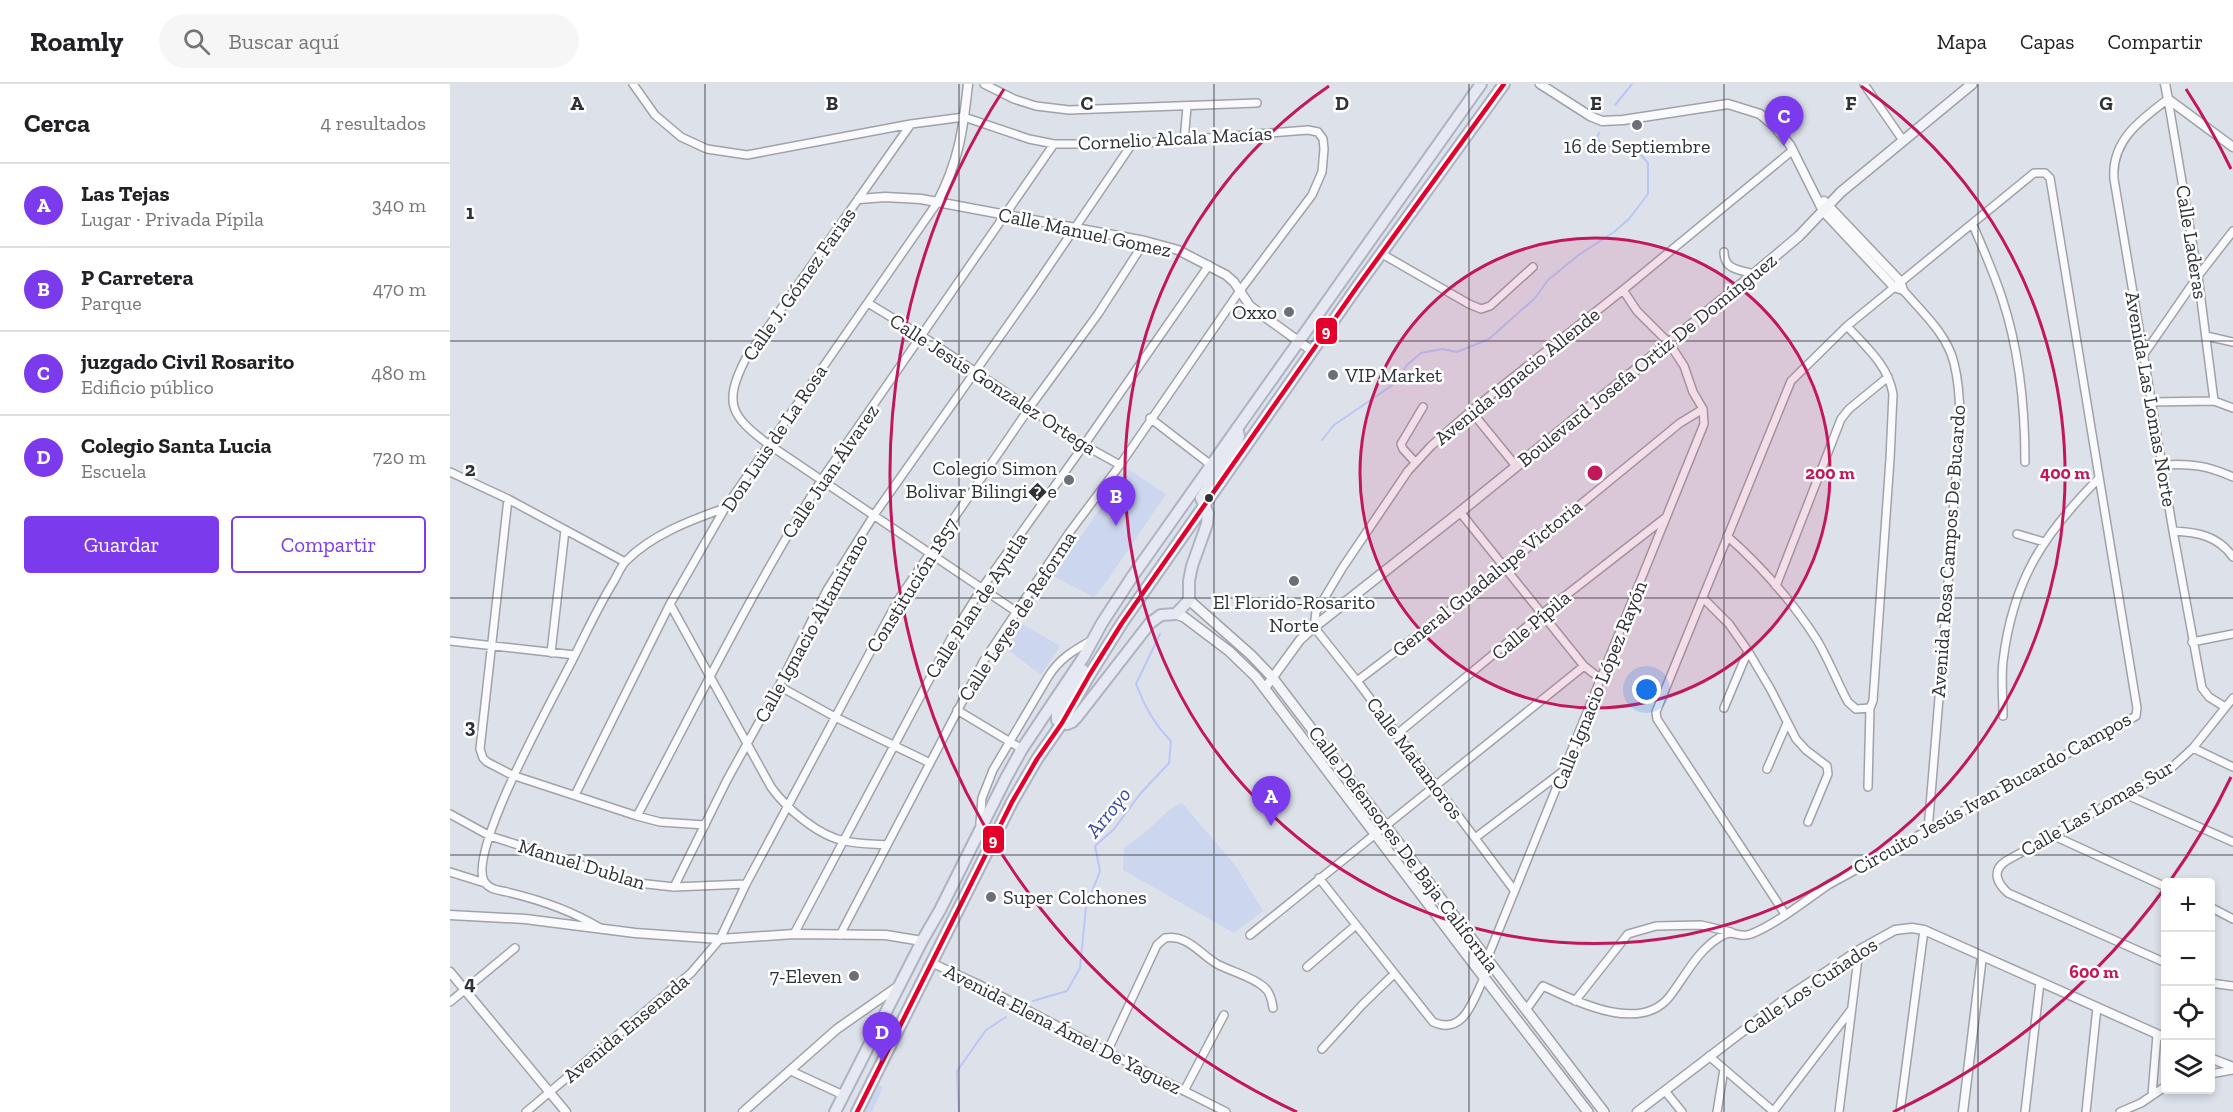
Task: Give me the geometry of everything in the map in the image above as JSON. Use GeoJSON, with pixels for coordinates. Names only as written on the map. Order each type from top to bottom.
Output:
{"type":"FeatureCollection","features":[{"type":"Feature","properties":{"kind":"highway"},"geometry":{"type":"LineString","coordinates":[[835,1112],[1022,749],[1083,658],[1132,577],[1481,84]]}},
{"type":"Feature","properties":{"kind":"highway"},"geometry":{"type":"LineString","coordinates":[[857,1112],[1017,794],[1122,623],[1312,351],[1504,84]]}},
{"type":"Feature","properties":{"kind":"highway"},"geometry":{"type":"LineString","coordinates":[[1083,658],[1085,664],[1082,672],[1057,711],[1057,720],[1062,723],[1072,722],[1077,717],[1150,623],[1161,615],[1176,614],[1189,600],[1191,566],[1207,524],[1208,513],[1201,498],[1237,442],[1239,436],[1237,428]]}},
{"type":"Feature","properties":{"kind":"highway"},"geometry":{"type":"LineString","coordinates":[[940,910],[960,909]]}},
{"type":"Feature","properties":{"kind":"main road","name":"Boulevard Josefa Ortiz De Domínguez"},"geometry":{"type":"LineString","coordinates":[[1314,627],[1754,274],[1799,236],[1841,192],[1972,84]]}},
{"type":"Feature","properties":{"kind":"main road","name":"Calle Defensores De Baja California"},"geometry":{"type":"LineString","coordinates":[[1189,600],[1251,655],[1272,677],[1604,1112]]}},
{"type":"Feature","properties":{"kind":"main road","name":"Calle Defensores De Baja California"},"geometry":{"type":"LineString","coordinates":[[1176,614],[1184,617],[1228,651],[1256,677],[1585,1110]]}},
{"type":"Feature","properties":{"kind":"main road"},"geometry":{"type":"LineString","coordinates":[[1476,967],[1487,959]]}},
{"type":"Feature","properties":{"kind":"street"},"geometry":{"type":"LineString","coordinates":[[633,84],[656,115],[681,137],[707,149],[747,155],[911,124],[964,117]]}},
{"type":"Feature","properties":{"kind":"street","name":"Don Luis de La Rosa"},"geometry":{"type":"LineString","coordinates":[[575,795],[670,604],[725,507],[937,203],[950,180],[958,157],[968,84]]}},
{"type":"Feature","properties":{"kind":"street"},"geometry":{"type":"LineString","coordinates":[[984,84],[1014,99],[1036,106],[1097,111],[1257,103]]}},
{"type":"Feature","properties":{"kind":"street"},"geometry":{"type":"LineString","coordinates":[[1540,84],[1590,116],[1602,121],[1623,120],[1728,104],[1743,107],[1760,114],[1774,126],[1792,150]]}},
{"type":"Feature","properties":{"kind":"street","name":"Calle Laderas"},"geometry":{"type":"LineString","coordinates":[[2165,84],[2198,276],[2214,401]]}},
{"type":"Feature","properties":{"kind":"street"},"geometry":{"type":"LineString","coordinates":[[1867,86],[1902,140]]}},
{"type":"Feature","properties":{"kind":"street"},"geometry":{"type":"LineString","coordinates":[[2168,99],[2233,147]]}},
{"type":"Feature","properties":{"kind":"street","name":"Avenida Las Lomas Norte"},"geometry":{"type":"LineString","coordinates":[[2168,99],[2132,128],[2119,147],[2113,171],[2192,642],[2202,688],[2209,697],[2225,707]]}},
{"type":"Feature","properties":{"kind":"street"},"geometry":{"type":"LineString","coordinates":[[1184,141],[1188,107]]}},
{"type":"Feature","properties":{"kind":"street","name":"Cornelio Alcala Macías"},"geometry":{"type":"LineString","coordinates":[[964,117],[1029,139],[1054,144],[1132,144],[1308,129],[1318,132]]}},
{"type":"Feature","properties":{"kind":"street","name":"Calle J. Gómez Farias"},"geometry":{"type":"LineString","coordinates":[[911,124],[745,360],[734,383],[732,396],[735,411],[746,428],[768,444],[1017,612]]}},
{"type":"Feature","properties":{"kind":"street","name":"Calle Leyes de Reforma"},"geometry":{"type":"LineString","coordinates":[[840,935],[983,662],[1069,533],[1120,465],[1150,418],[1317,186],[1323,172],[1324,157],[1323,139],[1318,132]]}},
{"type":"Feature","properties":{"kind":"street","name":"Calle Juan Álvarez"},"geometry":{"type":"LineString","coordinates":[[637,816],[754,593],[789,532],[822,479],[1054,144]]}},
{"type":"Feature","properties":{"kind":"street","name":"Calle Ignacio Altamirano"},"geometry":{"type":"LineString","coordinates":[[674,887],[827,590],[874,515],[1076,228],[1132,144]]}},
{"type":"Feature","properties":{"kind":"street","name":"Avenida Rosa Campos De Bucardo"},"geometry":{"type":"LineString","coordinates":[[1792,150],[1816,196],[1934,324],[1949,348],[1958,382],[1958,431],[1951,536],[1928,830]]}},
{"type":"Feature","properties":{"kind":"street","name":"Avenida Ignacio Allende"},"geometry":{"type":"LineString","coordinates":[[1264,688],[1300,640],[1314,627],[1316,612],[1320,604],[1415,462],[1471,411],[1623,290],[1792,150]]}},
{"type":"Feature","properties":{"kind":"street","name":"Circuito Jesús Ivan Bucardo Campos"},"geometry":{"type":"LineString","coordinates":[[1526,1010],[1544,986],[1575,1001],[1615,1012],[1644,1014],[1662,1005],[1671,996],[1695,960],[1715,940],[1731,932],[1748,935],[1785,914],[1828,885],[2136,716],[2137,708],[2050,178],[2046,173],[2034,173],[1899,286],[1847,326],[1791,381],[1656,715],[1785,914]]}},
{"type":"Feature","properties":{"kind":"street","name":"Calle Manuel Gomez"},"geometry":{"type":"LineString","coordinates":[[859,199],[905,197],[1145,241],[1178,250],[1226,275],[1234,282],[1250,306],[1312,351]]}},
{"type":"Feature","properties":{"kind":"street"},"geometry":{"type":"LineString","coordinates":[[1973,225],[2002,297],[2016,349],[2022,380],[2025,462]]}},
{"type":"Feature","properties":{"kind":"street"},"geometry":{"type":"LineString","coordinates":[[2144,354],[2198,276],[2232,236]]}},
{"type":"Feature","properties":{"kind":"street","name":"Constitución 1857"},"geometry":{"type":"LineString","coordinates":[[746,884],[898,600],[1030,407],[1098,314],[1145,241]]}},
{"type":"Feature","properties":{"kind":"street"},"geometry":{"type":"LineString","coordinates":[[1724,252],[1724,260],[1728,266],[1754,274]]}},
{"type":"Feature","properties":{"kind":"street"},"geometry":{"type":"LineString","coordinates":[[1382,254],[1481,309],[1490,306],[1533,267]]}},
{"type":"Feature","properties":{"kind":"street","name":"Calle Plan de Ayutla"},"geometry":{"type":"LineString","coordinates":[[794,934],[955,631],[982,588],[1084,446],[1209,265]]}},
{"type":"Feature","properties":{"kind":"street"},"geometry":{"type":"LineString","coordinates":[[1623,290],[1643,318],[1669,343],[1684,366],[1693,392],[1703,409]]}},
{"type":"Feature","properties":{"kind":"street","name":"Calle Jesús Gonzalez Ortega"},"geometry":{"type":"LineString","coordinates":[[868,303],[1030,407],[1084,446],[1120,465]]}},
{"type":"Feature","properties":{"kind":"street"},"geometry":{"type":"LineString","coordinates":[[1847,326],[1882,364],[1893,394],[1874,690],[1870,708],[1868,787]]}},
{"type":"Feature","properties":{"kind":"street"},"geometry":{"type":"LineString","coordinates":[[2206,336],[2233,342]]}},
{"type":"Feature","properties":{"kind":"street"},"geometry":{"type":"LineString","coordinates":[[1776,585],[1840,419],[1888,376]]}},
{"type":"Feature","properties":{"kind":"street"},"geometry":{"type":"LineString","coordinates":[[2152,402],[2214,401],[2233,408]]}},
{"type":"Feature","properties":{"kind":"street"},"geometry":{"type":"LineString","coordinates":[[1415,462],[1401,444],[1423,406]]}},
{"type":"Feature","properties":{"kind":"street","name":"Calle Ignacio López Rayón"},"geometry":{"type":"LineString","coordinates":[[1487,959],[1702,433],[1705,418],[1703,409]]}},
{"type":"Feature","properties":{"kind":"street","name":"General Guadalupe Victoria"},"geometry":{"type":"LineString","coordinates":[[1357,681],[1470,595],[1680,423],[1703,409]]}},
{"type":"Feature","properties":{"kind":"street"},"geometry":{"type":"LineString","coordinates":[[1471,411],[1516,466]]}},
{"type":"Feature","properties":{"kind":"street"},"geometry":{"type":"LineString","coordinates":[[1150,418],[1211,465]]}},
{"type":"Feature","properties":{"kind":"street"},"geometry":{"type":"LineString","coordinates":[[2163,465],[2189,463],[2214,468],[2233,477]]}},
{"type":"Feature","properties":{"kind":"street"},"geometry":{"type":"LineString","coordinates":[[450,472],[508,499],[625,562]]}},
{"type":"Feature","properties":{"kind":"street"},"geometry":{"type":"LineString","coordinates":[[2003,716],[2003,663],[2007,633],[2029,566],[2066,513],[2099,478]]}},
{"type":"Feature","properties":{"kind":"street"},"geometry":{"type":"LineString","coordinates":[[508,499],[480,750],[483,758],[512,775],[637,816],[660,822],[705,825]]}},
{"type":"Feature","properties":{"kind":"street"},"geometry":{"type":"LineString","coordinates":[[485,883],[482,865],[512,775],[594,614],[625,562],[669,531],[725,507]]}},
{"type":"Feature","properties":{"kind":"street"},"geometry":{"type":"LineString","coordinates":[[1460,512],[1584,666],[1602,680]]}},
{"type":"Feature","properties":{"kind":"street","name":"Calle Pípila"},"geometry":{"type":"LineString","coordinates":[[1396,735],[1542,614],[1667,517]]}},
{"type":"Feature","properties":{"kind":"street"},"geometry":{"type":"LineString","coordinates":[[551,652],[565,530]]}},
{"type":"Feature","properties":{"kind":"street"},"geometry":{"type":"LineString","coordinates":[[2173,531],[2190,531],[2213,538],[2233,557]]}},
{"type":"Feature","properties":{"kind":"street"},"geometry":{"type":"LineString","coordinates":[[2017,534],[2044,542]]}},
{"type":"Feature","properties":{"kind":"street"},"geometry":{"type":"LineString","coordinates":[[1727,536],[1752,558],[1776,585],[1818,642],[1848,702],[1856,709],[1870,708]]}},
{"type":"Feature","properties":{"kind":"street"},"geometry":{"type":"LineString","coordinates":[[1704,599],[1729,624],[1748,651],[1796,739],[1827,766],[1828,774],[1808,822]]}},
{"type":"Feature","properties":{"kind":"street"},"geometry":{"type":"LineString","coordinates":[[670,604],[771,787],[788,808],[820,830],[842,841],[886,845]]}},
{"type":"Feature","properties":{"kind":"street","name":"Calle Matamoros"},"geometry":{"type":"LineString","coordinates":[[1314,627],[1514,890]]}},
{"type":"Feature","properties":{"kind":"street"},"geometry":{"type":"LineString","coordinates":[[2192,642],[2233,634]]}},
{"type":"Feature","properties":{"kind":"street"},"geometry":{"type":"LineString","coordinates":[[980,829],[982,798],[993,770],[1009,741],[1056,664],[1094,638]]}},
{"type":"Feature","properties":{"kind":"street"},"geometry":{"type":"LineString","coordinates":[[450,641],[574,655]]}},
{"type":"Feature","properties":{"kind":"street"},"geometry":{"type":"LineString","coordinates":[[1724,708],[1748,651]]}},
{"type":"Feature","properties":{"kind":"street"},"geometry":{"type":"LineString","coordinates":[[1250,935],[1584,666]]}},
{"type":"Feature","properties":{"kind":"street"},"geometry":{"type":"LineString","coordinates":[[779,686],[892,747],[930,763]]}},
{"type":"Feature","properties":{"kind":"street","name":"Calle Las Lomas Sur"},"geometry":{"type":"LineString","coordinates":[[2161,961],[2008,893],[1996,878],[1997,870],[2006,861],[2168,771],[2193,748],[2233,698]]}},
{"type":"Feature","properties":{"kind":"street"},"geometry":{"type":"LineString","coordinates":[[957,710],[1022,749]]}},
{"type":"Feature","properties":{"kind":"street"},"geometry":{"type":"LineString","coordinates":[[1767,769],[1787,723]]}},
{"type":"Feature","properties":{"kind":"street"},"geometry":{"type":"LineString","coordinates":[[2193,748],[2233,767]]}},
{"type":"Feature","properties":{"kind":"street"},"geometry":{"type":"LineString","coordinates":[[1334,779],[1344,771]]}},
{"type":"Feature","properties":{"kind":"street"},"geometry":{"type":"LineString","coordinates":[[1475,838],[1564,771]]}},
{"type":"Feature","properties":{"kind":"street"},"geometry":{"type":"LineString","coordinates":[[2127,795],[2233,842]]}},
{"type":"Feature","properties":{"kind":"street","name":"Manuel Dublan"},"geometry":{"type":"LineString","coordinates":[[450,814],[490,836],[622,879],[674,887],[746,884]]}},
{"type":"Feature","properties":{"kind":"street"},"geometry":{"type":"LineString","coordinates":[[2052,835],[2161,885]]}},
{"type":"Feature","properties":{"kind":"street"},"geometry":{"type":"LineString","coordinates":[[450,872],[485,883],[491,889],[531,897],[562,908],[602,929]]}},
{"type":"Feature","properties":{"kind":"street"},"geometry":{"type":"LineString","coordinates":[[1319,878],[1433,1022],[1450,1026],[1459,1022],[1465,1016],[1484,978]]}},
{"type":"Feature","properties":{"kind":"street","name":"Avenida Ensenada"},"geometry":{"type":"LineString","coordinates":[[526,1112],[691,973],[720,939],[746,884]]}},
{"type":"Feature","properties":{"kind":"street"},"geometry":{"type":"LineString","coordinates":[[2215,909],[2233,919]]}},
{"type":"Feature","properties":{"kind":"street"},"geometry":{"type":"LineString","coordinates":[[450,915],[525,919],[602,929],[720,939],[794,934],[886,935],[922,941]]}},
{"type":"Feature","properties":{"kind":"street"},"geometry":{"type":"LineString","coordinates":[[1307,967],[1356,925]]}},
{"type":"Feature","properties":{"kind":"street"},"geometry":{"type":"LineString","coordinates":[[1575,1001],[1628,934],[1656,926],[1701,925],[1731,932]]}},
{"type":"Feature","properties":{"kind":"street","name":"Calle Los Cuñados"},"geometry":{"type":"LineString","coordinates":[[1636,1112],[1789,996],[1859,950],[1895,930],[1912,928],[1924,930],[2161,1036]]}},
{"type":"Feature","properties":{"kind":"street"},"geometry":{"type":"LineString","coordinates":[[1900,1112],[1924,930]]}},
{"type":"Feature","properties":{"kind":"street"},"geometry":{"type":"LineString","coordinates":[[1107,1052],[1157,945],[1165,938],[1176,937],[1190,943],[1217,964],[1256,982],[1265,988],[1271,998],[1273,1008]]}},
{"type":"Feature","properties":{"kind":"street"},"geometry":{"type":"LineString","coordinates":[[450,1002],[515,948]]}},
{"type":"Feature","properties":{"kind":"street"},"geometry":{"type":"LineString","coordinates":[[1839,1112],[1859,950]]}},
{"type":"Feature","properties":{"kind":"street"},"geometry":{"type":"LineString","coordinates":[[1963,1112],[1982,956]]}},
{"type":"Feature","properties":{"kind":"street","name":"Avenida Elena Ámel De Yaguez"},"geometry":{"type":"LineString","coordinates":[[932,963],[978,984],[1226,1112]]}},
{"type":"Feature","properties":{"kind":"street"},"geometry":{"type":"LineString","coordinates":[[450,972],[566,1112]]}},
{"type":"Feature","properties":{"kind":"street"},"geometry":{"type":"LineString","coordinates":[[1322,1049],[1394,974]]}},
{"type":"Feature","properties":{"kind":"street"},"geometry":{"type":"LineString","coordinates":[[2025,1112],[2040,982]]}},
{"type":"Feature","properties":{"kind":"street"},"geometry":{"type":"LineString","coordinates":[[2215,983],[2233,986]]}},
{"type":"Feature","properties":{"kind":"street"},"geometry":{"type":"LineString","coordinates":[[745,1111],[837,1029],[900,985]]}},
{"type":"Feature","properties":{"kind":"street"},"geometry":{"type":"LineString","coordinates":[[2086,1112],[2097,1007]]}},
{"type":"Feature","properties":{"kind":"street"},"geometry":{"type":"LineString","coordinates":[[1709,1056],[1774,1112],[1853,1008]]}},
{"type":"Feature","properties":{"kind":"street"},"geometry":{"type":"LineString","coordinates":[[1184,1091],[1224,1015]]}},
{"type":"Feature","properties":{"kind":"street"},"geometry":{"type":"LineString","coordinates":[[2152,1095],[2161,1036]]}},
{"type":"Feature","properties":{"kind":"street"},"geometry":{"type":"LineString","coordinates":[[2215,1060],[2233,1068]]}},
{"type":"Feature","properties":{"kind":"street"},"geometry":{"type":"LineString","coordinates":[[2215,1073],[2233,1068]]}},
{"type":"Feature","properties":{"kind":"street"},"geometry":{"type":"LineString","coordinates":[[1717,1112],[1724,1069]]}},
{"type":"Feature","properties":{"kind":"street"},"geometry":{"type":"LineString","coordinates":[[791,1071],[843,1095]]}},
{"type":"Feature","properties":{"kind":"street"},"geometry":{"type":"LineString","coordinates":[[2120,1112],[2141,1103],[2161,1089]]}},
{"type":"Feature","properties":{"kind":"street"},"geometry":{"type":"LineString","coordinates":[[1665,1091],[1682,1112]]}},
{"type":"Feature","properties":{"kind":"shaded area"},"geometry":{"type":"Polygon","coordinates":[[[1128,469],[1166,494],[1094,597],[1053,576],[1128,469]]]}},
{"type":"Feature","properties":{"kind":"shaded area"},"geometry":{"type":"Polygon","coordinates":[[[1019,622],[1060,646],[1041,675],[1003,646],[1019,622]]]}},
{"type":"Feature","properties":{"kind":"shaded area"},"geometry":{"type":"Polygon","coordinates":[[[1182,803],[1235,865],[1263,911],[1234,933],[1123,870],[1124,848],[1147,831],[1169,810],[1182,803]]]}},
{"type":"Feature","properties":{"kind":"shaded area"},"geometry":{"type":"Polygon","coordinates":[[[878,1084],[883,1087],[872,1112],[864,1112],[878,1084]]]}},
{"type":"Feature","properties":{"kind":"waterway"},"geometry":{"type":"LineString","coordinates":[[1615,105],[1632,84]]}},
{"type":"Feature","properties":{"kind":"waterway"},"geometry":{"type":"LineString","coordinates":[[1322,440],[1334,425],[1394,384],[1407,365],[1421,353],[1442,349],[1457,352],[1489,339],[1535,298],[1548,280],[1629,219],[1648,194],[1648,163],[1635,148],[1603,146],[1597,138],[1599,133]]}},
{"type":"Feature","properties":{"kind":"waterway","name":"Arroyo"},"geometry":{"type":"LineString","coordinates":[[1033,1001],[1067,991],[1080,968],[1086,907],[1100,871],[1095,846],[1114,829],[1140,794],[1169,763],[1171,741],[1151,715],[1136,684],[1160,634]]}},
{"type":"Feature","properties":{"kind":"waterway","name":"Arroyo"},"geometry":{"type":"LineString","coordinates":[[959,1112],[957,1071],[986,1030],[1006,1017]]}},
{"type":"Feature","properties":{"kind":"transit line","name":"9"},"geometry":{"type":"LineString","coordinates":[[857,1112],[1012,802],[1122,623],[1357,287],[1504,84]]}},
{"type":"Feature","properties":{"kind":"place","name":"16 de Septiembre"},"geometry":{"type":"Point","coordinates":[1637,125]}},
{"type":"Feature","properties":{"kind":"place","name":"juzgado Civil Rosarito"},"geometry":{"type":"Point","coordinates":[1784,146]}},
{"type":"Feature","properties":{"kind":"place","name":"Oxxo"},"geometry":{"type":"Point","coordinates":[1289,312]}},
{"type":"Feature","properties":{"kind":"place","name":"VIP Market"},"geometry":{"type":"Point","coordinates":[1333,375]}},
{"type":"Feature","properties":{"kind":"place","name":"Colegio Simon Bolivar Bilingi�e"},"geometry":{"type":"Point","coordinates":[1069,480]}},
{"type":"Feature","properties":{"kind":"place","name":"P Carretera"},"geometry":{"type":"Point","coordinates":[1116,526]}},
{"type":"Feature","properties":{"kind":"place","name":"El Florido-Rosarito Norte"},"geometry":{"type":"Point","coordinates":[1294,581]}},
{"type":"Feature","properties":{"kind":"place","name":"Las Tejas"},"geometry":{"type":"Point","coordinates":[1271,826]}},
{"type":"Feature","properties":{"kind":"place","name":"Super Colchones"},"geometry":{"type":"Point","coordinates":[991,897]}},
{"type":"Feature","properties":{"kind":"place","name":"7-Eleven"},"geometry":{"type":"Point","coordinates":[854,976]}},
{"type":"Feature","properties":{"kind":"place","name":"Colegio Santa Lucia"},"geometry":{"type":"Point","coordinates":[882,1062]}}]}
